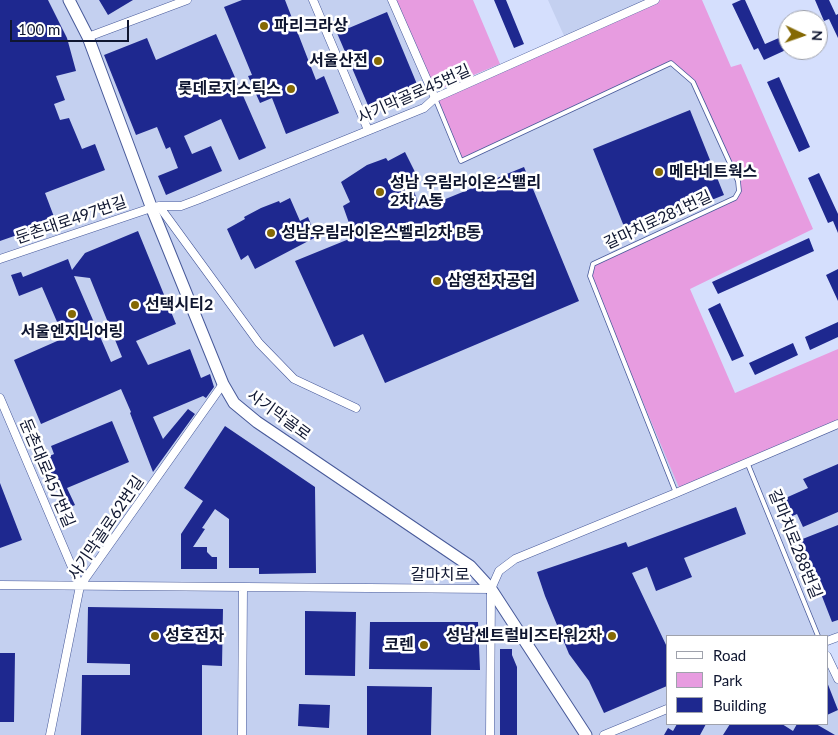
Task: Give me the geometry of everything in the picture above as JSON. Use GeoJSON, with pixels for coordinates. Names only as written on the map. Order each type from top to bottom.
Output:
{"type":"FeatureCollection","features":[{"type":"Feature","properties":{"kind":"street","name":"사기막골로"},"geometry":{"type":"LineString","coordinates":[[70,0],[88,38],[224,384],[234,403],[257,422],[470,566],[491,589],[586,735]]}},
{"type":"Feature","properties":{"kind":"street"},"geometry":{"type":"LineString","coordinates":[[88,38],[187,0]]}},
{"type":"Feature","properties":{"kind":"street"},"geometry":{"type":"LineString","coordinates":[[313,0],[368,130]]}},
{"type":"Feature","properties":{"kind":"street"},"geometry":{"type":"LineString","coordinates":[[392,0],[435,98]]}},
{"type":"Feature","properties":{"kind":"street","name":"사기막골로45번길"},"geometry":{"type":"LineString","coordinates":[[155,207],[181,206],[424,108],[435,98],[655,0]]}},
{"type":"Feature","properties":{"kind":"street"},"geometry":{"type":"LineString","coordinates":[[155,207],[258,343],[294,379],[356,408]]}},
{"type":"Feature","properties":{"kind":"street","name":"둔촌대로497번길"},"geometry":{"type":"LineString","coordinates":[[0,258],[155,207]]}},
{"type":"Feature","properties":{"kind":"street","name":"사기막골로62번길"},"geometry":{"type":"LineString","coordinates":[[50,735],[80,586],[224,384]]}},
{"type":"Feature","properties":{"kind":"street","name":"둔촌대로457번길"},"geometry":{"type":"LineString","coordinates":[[0,398],[80,586]]}},
{"type":"Feature","properties":{"kind":"street","name":"갈마치로"},"geometry":{"type":"LineString","coordinates":[[0,585],[491,589],[499,572],[515,559],[838,424]]}},
{"type":"Feature","properties":{"kind":"street"},"geometry":{"type":"LineString","coordinates":[[242,735],[244,588]]}},
{"type":"Feature","properties":{"kind":"street"},"geometry":{"type":"LineString","coordinates":[[490,735],[491,589]]}},
{"type":"Feature","properties":{"kind":"street"},"geometry":{"type":"LineString","coordinates":[[828,658],[838,679]]}},
{"type":"Feature","properties":{"kind":"street"},"geometry":{"type":"LineString","coordinates":[[604,735],[666,709]]}},
{"type":"Feature","properties":{"kind":"lane","name":"갈마치로281번길"},"geometry":{"type":"LineString","coordinates":[[435,98],[461,161],[671,63],[693,82],[738,181],[739,191],[734,198],[593,264],[590,276],[676,493]]}},
{"type":"Feature","properties":{"kind":"lane","name":"갈마치로288번길"},"geometry":{"type":"LineString","coordinates":[[747,462],[818,635]]}},
{"type":"Feature","properties":{"kind":"shaded area"},"geometry":{"type":"Polygon","coordinates":[[[0,0],[390,0],[461,161],[671,63],[693,82],[738,181],[739,191],[735,198],[593,264],[680,490],[838,424],[838,640],[828,642],[828,635],[666,635],[666,725],[828,725],[828,658],[838,679],[838,735],[0,735],[0,0]]]}},
{"type":"Feature","properties":{"kind":"shaded area"},"geometry":{"type":"Polygon","coordinates":[[[548,0],[647,0],[565,38],[548,0]]]}},
{"type":"Feature","properties":{"kind":"green space"},"geometry":{"type":"Polygon","coordinates":[[[392,0],[473,0],[500,64],[433,92],[392,0]]]}},
{"type":"Feature","properties":{"kind":"green space"},"geometry":{"type":"Polygon","coordinates":[[[661,0],[702,0],[731,67],[741,64],[813,229],[690,289],[735,393],[838,349],[838,424],[680,490],[590,276],[593,264],[734,198],[739,191],[738,181],[693,82],[671,64],[461,161],[435,98],[599,24],[661,0]]]}},
{"type":"Feature","properties":{"kind":"building"},"geometry":{"type":"Polygon","coordinates":[[[0,0],[48,0],[67,38],[76,71],[56,76],[65,100],[54,104],[60,120],[69,118],[82,149],[95,144],[105,170],[45,193],[56,222],[49,225],[50,228],[44,230],[43,228],[40,229],[40,227],[0,241],[0,0]]]}},
{"type":"Feature","properties":{"kind":"building"},"geometry":{"type":"Polygon","coordinates":[[[99,0],[133,0],[108,15],[99,0]]]}},
{"type":"Feature","properties":{"kind":"building"},"geometry":{"type":"Polygon","coordinates":[[[242,0],[285,0],[316,80],[324,76],[339,113],[286,134],[272,98],[260,103],[248,76],[252,75],[224,7],[242,0]]]}},
{"type":"Feature","properties":{"kind":"building"},"geometry":{"type":"Polygon","coordinates":[[[494,0],[506,0],[524,44],[514,48],[494,0]]]}},
{"type":"Feature","properties":{"kind":"building"},"geometry":{"type":"Polygon","coordinates":[[[745,0],[765,44],[778,38],[778,54],[764,60],[758,48],[754,50],[732,4],[745,0]]]}},
{"type":"Feature","properties":{"kind":"building"},"geometry":{"type":"Polygon","coordinates":[[[815,0],[829,0],[836,15],[838,14],[838,38],[828,19],[828,10],[819,10],[815,0]]]}},
{"type":"Feature","properties":{"kind":"building","name":"서울산전"},"geometry":{"type":"Polygon","coordinates":[[[387,12],[419,89],[370,110],[337,33],[387,12]]]}},
{"type":"Feature","properties":{"kind":"building"},"geometry":{"type":"Polygon","coordinates":[[[216,34],[266,148],[239,160],[221,119],[184,136],[192,154],[211,146],[222,171],[166,195],[158,176],[178,168],[170,147],[166,149],[157,127],[136,135],[104,55],[147,38],[156,60],[216,34]]]}},
{"type":"Feature","properties":{"kind":"building"},"geometry":{"type":"Polygon","coordinates":[[[779,77],[810,147],[799,152],[767,82],[779,77]]]}},
{"type":"Feature","properties":{"kind":"building","name":"메타네트웍스"},"geometry":{"type":"Polygon","coordinates":[[[690,110],[724,195],[627,234],[593,149],[690,110]]]}},
{"type":"Feature","properties":{"kind":"building","name":"삼영전자공업"},"geometry":{"type":"Polygon","coordinates":[[[405,152],[419,180],[411,184],[421,209],[524,167],[579,301],[385,383],[363,334],[334,347],[295,261],[354,237],[343,206],[350,202],[341,182],[367,165],[386,158],[388,161],[405,152]]]}},
{"type":"Feature","properties":{"kind":"building"},"geometry":{"type":"Polygon","coordinates":[[[819,173],[838,214],[838,233],[833,221],[828,223],[808,178],[819,173]]]}},
{"type":"Feature","properties":{"kind":"building","name":"성남우림라이온스벨리2차 B동"},"geometry":{"type":"Polygon","coordinates":[[[290,198],[300,221],[308,217],[316,237],[255,269],[248,255],[241,260],[227,229],[261,208],[290,198]]]}},
{"type":"Feature","properties":{"kind":"building"},"geometry":{"type":"Polygon","coordinates":[[[138,231],[176,324],[136,341],[148,365],[190,349],[201,378],[210,374],[214,387],[206,398],[203,396],[153,417],[163,439],[188,409],[195,414],[153,472],[121,389],[41,424],[14,360],[64,338],[42,287],[19,296],[11,275],[21,272],[23,277],[68,259],[72,270],[85,253],[138,231]],[[74,276],[111,362],[122,357],[90,278],[74,276]]]}},
{"type":"Feature","properties":{"kind":"building"},"geometry":{"type":"Polygon","coordinates":[[[809,238],[814,251],[718,294],[712,282],[809,238]]]}},
{"type":"Feature","properties":{"kind":"building"},"geometry":{"type":"Polygon","coordinates":[[[838,269],[838,301],[826,275],[838,269]]]}},
{"type":"Feature","properties":{"kind":"building"},"geometry":{"type":"Polygon","coordinates":[[[720,303],[744,356],[732,361],[708,309],[720,303]]]}},
{"type":"Feature","properties":{"kind":"building"},"geometry":{"type":"Polygon","coordinates":[[[838,322],[838,337],[810,350],[805,337],[838,322]]]}},
{"type":"Feature","properties":{"kind":"building"},"geometry":{"type":"Polygon","coordinates":[[[793,343],[798,355],[755,375],[749,363],[793,343]]]}},
{"type":"Feature","properties":{"kind":"building"},"geometry":{"type":"Polygon","coordinates":[[[112,421],[129,462],[67,488],[75,505],[66,509],[45,458],[54,454],[51,446],[112,421]]]}},
{"type":"Feature","properties":{"kind":"building"},"geometry":{"type":"Polygon","coordinates":[[[225,426],[315,487],[316,573],[259,574],[259,568],[229,568],[229,519],[215,509],[202,528],[205,529],[193,547],[207,547],[207,552],[212,557],[217,557],[217,569],[181,569],[181,534],[203,501],[184,488],[225,426]]]}},
{"type":"Feature","properties":{"kind":"building"},"geometry":{"type":"Polygon","coordinates":[[[838,464],[838,512],[803,527],[797,514],[790,517],[781,500],[808,488],[803,479],[838,464]]]}},
{"type":"Feature","properties":{"kind":"building"},"geometry":{"type":"Polygon","coordinates":[[[0,483],[22,540],[0,548],[0,483]]]}},
{"type":"Feature","properties":{"kind":"building","name":"성남센트럴비즈타워2차"},"geometry":{"type":"Polygon","coordinates":[[[736,507],[746,534],[684,558],[692,577],[656,591],[647,567],[632,573],[666,645],[666,686],[604,713],[589,681],[569,654],[537,572],[626,542],[628,547],[736,507]]]}},
{"type":"Feature","properties":{"kind":"building"},"geometry":{"type":"Polygon","coordinates":[[[838,525],[838,620],[832,622],[800,540],[838,525]]]}},
{"type":"Feature","properties":{"kind":"building"},"geometry":{"type":"Polygon","coordinates":[[[88,607],[223,609],[222,666],[202,665],[202,735],[81,735],[82,675],[130,675],[130,664],[87,663],[88,607]]]}},
{"type":"Feature","properties":{"kind":"building"},"geometry":{"type":"Polygon","coordinates":[[[305,611],[356,612],[355,676],[305,675],[305,611]]]}},
{"type":"Feature","properties":{"kind":"building","name":"코렌"},"geometry":{"type":"Polygon","coordinates":[[[370,622],[478,622],[480,670],[369,669],[370,622]]]}},
{"type":"Feature","properties":{"kind":"building"},"geometry":{"type":"Polygon","coordinates":[[[500,649],[512,649],[512,655],[517,667],[517,735],[500,735],[500,649]]]}},
{"type":"Feature","properties":{"kind":"building"},"geometry":{"type":"Polygon","coordinates":[[[0,653],[15,653],[14,722],[0,722],[0,653]]]}},
{"type":"Feature","properties":{"kind":"building"},"geometry":{"type":"Polygon","coordinates":[[[828,685],[838,710],[828,715],[828,685]]]}},
{"type":"Feature","properties":{"kind":"building"},"geometry":{"type":"Polygon","coordinates":[[[367,686],[432,687],[431,735],[367,735],[367,686]]]}},
{"type":"Feature","properties":{"kind":"building"},"geometry":{"type":"Polygon","coordinates":[[[299,704],[330,705],[329,728],[298,726],[299,704]]]}},
{"type":"Feature","properties":{"kind":"building"},"geometry":{"type":"Polygon","coordinates":[[[676,725],[705,725],[700,735],[664,735],[668,728],[673,731],[676,725]]]}},
{"type":"Feature","properties":{"kind":"building"},"geometry":{"type":"Polygon","coordinates":[[[729,725],[784,725],[793,731],[796,725],[818,725],[835,735],[723,735],[729,725]]]}},
{"type":"Feature","properties":{"kind":"place","name":"파리크라상"},"geometry":{"type":"Point","coordinates":[264,26]}},
{"type":"Feature","properties":{"kind":"place","name":"서울산전"},"geometry":{"type":"Point","coordinates":[378,61]}},
{"type":"Feature","properties":{"kind":"place","name":"롯데로지스틱스"},"geometry":{"type":"Point","coordinates":[291,89]}},
{"type":"Feature","properties":{"kind":"place","name":"메타네트웍스"},"geometry":{"type":"Point","coordinates":[659,172]}},
{"type":"Feature","properties":{"kind":"place","name":"성남 우림라이온스밸리 2차 A동"},"geometry":{"type":"Point","coordinates":[380,192]}},
{"type":"Feature","properties":{"kind":"place","name":"성남우림라이온스벨리2차 B동"},"geometry":{"type":"Point","coordinates":[271,233]}},
{"type":"Feature","properties":{"kind":"place","name":"삼영전자공업"},"geometry":{"type":"Point","coordinates":[437,281]}},
{"type":"Feature","properties":{"kind":"place","name":"선택시티2"},"geometry":{"type":"Point","coordinates":[135,305]}},
{"type":"Feature","properties":{"kind":"place","name":"서울엔지니어링"},"geometry":{"type":"Point","coordinates":[72,314]}},
{"type":"Feature","properties":{"kind":"place","name":"성호전자"},"geometry":{"type":"Point","coordinates":[155,636]}},
{"type":"Feature","properties":{"kind":"place","name":"성남센트럴비즈타워2차"},"geometry":{"type":"Point","coordinates":[612,636]}},
{"type":"Feature","properties":{"kind":"place","name":"코렌"},"geometry":{"type":"Point","coordinates":[424,645]}}]}
